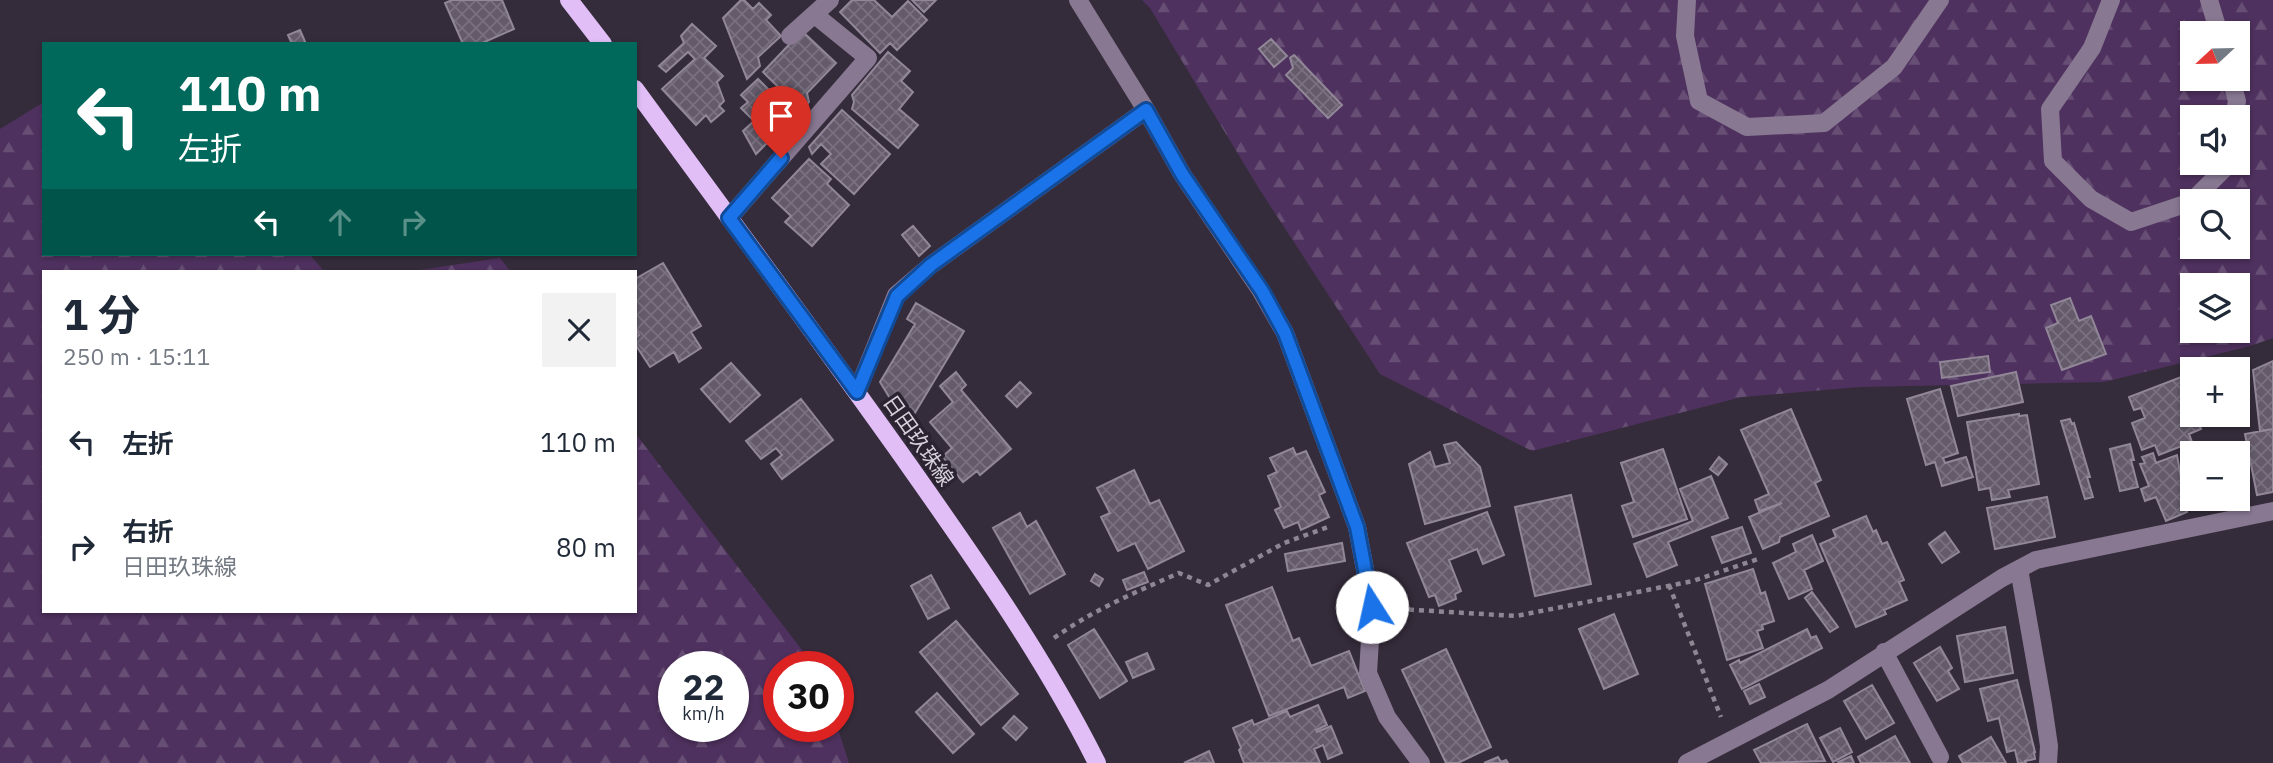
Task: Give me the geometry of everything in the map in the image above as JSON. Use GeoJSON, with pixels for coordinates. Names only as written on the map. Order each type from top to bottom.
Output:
{"type":"FeatureCollection","features":[{"type":"Feature","properties":{"kind":"main road"},"geometry":{"type":"LineString","coordinates":[[569,0],[601,42]]}},
{"type":"Feature","properties":{"kind":"main road","name":"日田玖珠線"},"geometry":{"type":"LineString","coordinates":[[637,92],[974,557],[1072,713],[1097,763]]}},
{"type":"Feature","properties":{"kind":"street"},"geometry":{"type":"LineString","coordinates":[[790,36],[830,0]]}},
{"type":"Feature","properties":{"kind":"street"},"geometry":{"type":"LineString","coordinates":[[1078,0],[1182,174],[1262,291],[1285,333],[1357,527],[1372,607],[1368,673],[1387,717],[1421,763]]}},
{"type":"Feature","properties":{"kind":"street"},"geometry":{"type":"LineString","coordinates":[[1687,0],[1685,36],[1699,101],[1747,127],[1824,123],[1894,67],[1940,0]]}},
{"type":"Feature","properties":{"kind":"street"},"geometry":{"type":"LineString","coordinates":[[2112,0],[2092,48],[2050,109],[2053,161],[2091,199],[2131,222],[2191,202],[2218,175]]}},
{"type":"Feature","properties":{"kind":"street"},"geometry":{"type":"LineString","coordinates":[[2209,0],[2215,21]]}},
{"type":"Feature","properties":{"kind":"street"},"geometry":{"type":"LineString","coordinates":[[729,218],[868,58],[815,15]]}},
{"type":"Feature","properties":{"kind":"street"},"geometry":{"type":"LineString","coordinates":[[857,392],[897,296],[931,265],[1146,110]]}},
{"type":"Feature","properties":{"kind":"street"},"geometry":{"type":"LineString","coordinates":[[1687,763],[1828,690],[1884,652],[2036,560],[2273,511]]}},
{"type":"Feature","properties":{"kind":"street"},"geometry":{"type":"LineString","coordinates":[[2019,569],[2043,705],[2049,746],[2048,763]]}},
{"type":"Feature","properties":{"kind":"street"},"geometry":{"type":"LineString","coordinates":[[1884,652],[1940,757]]}},
{"type":"Feature","properties":{"kind":"path"},"geometry":{"type":"LineString","coordinates":[[1034,652],[1075,623],[1110,603],[1179,573],[1208,585],[1284,542],[1331,526],[1357,527]]}},
{"type":"Feature","properties":{"kind":"path"},"geometry":{"type":"LineString","coordinates":[[1372,607],[1516,616],[1693,581],[1758,559]]}},
{"type":"Feature","properties":{"kind":"path"},"geometry":{"type":"LineString","coordinates":[[1669,585],[1731,740]]}},
{"type":"Feature","properties":{"kind":"green space"},"geometry":{"type":"Polygon","coordinates":[[[1142,0],[2273,0],[2273,338],[2205,357],[2180,357],[2180,363],[2104,382],[1859,387],[1742,397],[1532,451],[1380,374],[1258,187],[1150,8],[1142,0]]]}},
{"type":"Feature","properties":{"kind":"green space"},"geometry":{"type":"Polygon","coordinates":[[[42,103],[42,256],[311,256],[323,270],[42,270],[42,613],[637,613],[637,436],[803,651],[763,651],[763,742],[842,742],[849,763],[0,763],[0,129],[42,103]]]}},
{"type":"Feature","properties":{"kind":"green space"},"geometry":{"type":"Polygon","coordinates":[[[500,258],[509,270],[420,270],[500,258]]]}},
{"type":"Feature","properties":{"kind":"building"},"geometry":{"type":"Polygon","coordinates":[[[452,0],[502,0],[514,29],[485,42],[462,42],[445,3],[452,0]]]}},
{"type":"Feature","properties":{"kind":"building"},"geometry":{"type":"Polygon","coordinates":[[[741,0],[753,9],[759,3],[771,15],[766,20],[781,36],[758,57],[760,66],[747,79],[723,18],[741,0]]]}},
{"type":"Feature","properties":{"kind":"building"},"geometry":{"type":"Polygon","coordinates":[[[852,0],[874,0],[892,17],[908,1],[927,20],[897,50],[890,43],[880,53],[840,12],[852,0]]]}},
{"type":"Feature","properties":{"kind":"building"},"geometry":{"type":"Polygon","coordinates":[[[912,0],[936,0],[924,12],[912,0]]]}},
{"type":"Feature","properties":{"kind":"building"},"geometry":{"type":"Polygon","coordinates":[[[692,24],[716,46],[704,58],[723,76],[717,82],[724,101],[719,106],[724,111],[711,122],[706,115],[696,125],[662,89],[695,59],[688,52],[666,72],[659,66],[684,43],[681,36],[692,24]]]}},
{"type":"Feature","properties":{"kind":"building"},"geometry":{"type":"Polygon","coordinates":[[[300,30],[305,42],[291,42],[288,35],[300,30]]]}},
{"type":"Feature","properties":{"kind":"building"},"geometry":{"type":"Polygon","coordinates":[[[802,31],[836,63],[807,93],[809,102],[802,110],[763,72],[802,31]]]}},
{"type":"Feature","properties":{"kind":"building"},"geometry":{"type":"Polygon","coordinates":[[[1271,39],[1287,56],[1274,67],[1259,49],[1271,39]]]}},
{"type":"Feature","properties":{"kind":"building"},"geometry":{"type":"Polygon","coordinates":[[[888,52],[910,71],[901,81],[913,92],[899,109],[918,125],[898,148],[852,109],[852,95],[888,52]]]}},
{"type":"Feature","properties":{"kind":"building"},"geometry":{"type":"Polygon","coordinates":[[[1294,55],[1342,105],[1328,118],[1286,75],[1293,68],[1290,58],[1294,55]]]}},
{"type":"Feature","properties":{"kind":"building"},"geometry":{"type":"Polygon","coordinates":[[[758,79],[781,102],[775,108],[788,122],[756,154],[743,131],[754,121],[741,108],[748,102],[741,95],[758,79]]]}},
{"type":"Feature","properties":{"kind":"building"},"geometry":{"type":"Polygon","coordinates":[[[842,110],[890,154],[854,194],[821,164],[831,154],[821,144],[812,154],[809,147],[842,110]]]}},
{"type":"Feature","properties":{"kind":"building"},"geometry":{"type":"Polygon","coordinates":[[[809,159],[831,179],[827,184],[849,205],[812,246],[785,222],[791,216],[772,198],[809,159]]]}},
{"type":"Feature","properties":{"kind":"building"},"geometry":{"type":"Polygon","coordinates":[[[913,226],[930,246],[919,256],[902,235],[913,226]]]}},
{"type":"Feature","properties":{"kind":"building"},"geometry":{"type":"Polygon","coordinates":[[[663,263],[701,326],[691,332],[701,348],[679,362],[674,352],[650,367],[637,347],[637,278],[663,263]]]}},
{"type":"Feature","properties":{"kind":"building"},"geometry":{"type":"Polygon","coordinates":[[[2070,298],[2079,321],[2091,316],[2106,354],[2062,370],[2046,328],[2058,323],[2051,305],[2070,298]]]}},
{"type":"Feature","properties":{"kind":"building"},"geometry":{"type":"Polygon","coordinates":[[[916,303],[964,331],[907,426],[880,382],[915,324],[907,319],[916,303]]]}},
{"type":"Feature","properties":{"kind":"building"},"geometry":{"type":"Polygon","coordinates":[[[1988,356],[1990,372],[1942,378],[1940,362],[1988,356]]]}},
{"type":"Feature","properties":{"kind":"building"},"geometry":{"type":"Polygon","coordinates":[[[2273,361],[2273,429],[2260,431],[2253,370],[2273,361]]]}},
{"type":"Feature","properties":{"kind":"building"},"geometry":{"type":"Polygon","coordinates":[[[731,363],[760,395],[730,422],[701,389],[731,363]]]}},
{"type":"Feature","properties":{"kind":"building"},"geometry":{"type":"Polygon","coordinates":[[[956,372],[966,385],[961,390],[1011,449],[980,475],[977,471],[963,482],[942,457],[952,448],[930,422],[953,402],[940,386],[956,372]]]}},
{"type":"Feature","properties":{"kind":"building"},"geometry":{"type":"Polygon","coordinates":[[[2016,372],[2023,402],[1958,416],[1951,386],[2016,372]]]}},
{"type":"Feature","properties":{"kind":"building"},"geometry":{"type":"Polygon","coordinates":[[[2180,377],[2180,427],[2201,429],[2189,434],[2192,441],[2180,441],[2180,447],[2159,455],[2155,445],[2142,450],[2132,423],[2145,418],[2141,408],[2134,410],[2129,397],[2180,377]]]}},
{"type":"Feature","properties":{"kind":"building"},"geometry":{"type":"Polygon","coordinates":[[[1020,382],[1031,393],[1017,407],[1006,396],[1020,382]]]}},
{"type":"Feature","properties":{"kind":"building"},"geometry":{"type":"Polygon","coordinates":[[[1940,389],[1958,453],[1943,458],[1945,463],[1966,457],[1973,477],[1942,486],[1935,462],[1926,465],[1907,399],[1940,389]]]}},
{"type":"Feature","properties":{"kind":"building"},"geometry":{"type":"Polygon","coordinates":[[[801,399],[833,440],[782,479],[771,464],[782,455],[776,448],[761,459],[746,441],[801,399]]]}},
{"type":"Feature","properties":{"kind":"building"},"geometry":{"type":"Polygon","coordinates":[[[1791,409],[1821,480],[1815,483],[1829,516],[1780,537],[1779,542],[1763,549],[1749,517],[1782,503],[1759,511],[1755,500],[1769,494],[1741,430],[1791,409]]]}},
{"type":"Feature","properties":{"kind":"building"},"geometry":{"type":"Polygon","coordinates":[[[2027,415],[2039,484],[2008,490],[2010,497],[1992,500],[1990,488],[1979,490],[1967,422],[2027,415]]]}},
{"type":"Feature","properties":{"kind":"building"},"geometry":{"type":"Polygon","coordinates":[[[2070,419],[2072,424],[2074,423],[2090,477],[2087,477],[2093,497],[2085,499],[2061,421],[2070,419]]]}},
{"type":"Feature","properties":{"kind":"building"},"geometry":{"type":"Polygon","coordinates":[[[2273,429],[2273,492],[2257,495],[2250,459],[2250,441],[2246,441],[2245,434],[2273,429]]]}},
{"type":"Feature","properties":{"kind":"building"},"geometry":{"type":"Polygon","coordinates":[[[1456,442],[1480,467],[1490,506],[1425,524],[1409,464],[1430,452],[1435,467],[1450,463],[1444,445],[1456,442]]]}},
{"type":"Feature","properties":{"kind":"building"},"geometry":{"type":"Polygon","coordinates":[[[2130,444],[2138,487],[2120,491],[2110,449],[2130,444]]]}},
{"type":"Feature","properties":{"kind":"building"},"geometry":{"type":"Polygon","coordinates":[[[1293,448],[1296,455],[1306,451],[1325,492],[1319,495],[1329,517],[1301,530],[1298,522],[1284,528],[1275,510],[1281,507],[1268,476],[1277,472],[1270,458],[1293,448]]]}},
{"type":"Feature","properties":{"kind":"building"},"geometry":{"type":"Polygon","coordinates":[[[1663,449],[1687,519],[1633,537],[1622,506],[1634,502],[1621,463],[1663,449]]]}},
{"type":"Feature","properties":{"kind":"building"},"geometry":{"type":"Polygon","coordinates":[[[2153,453],[2156,463],[2177,455],[2180,511],[2187,512],[2166,521],[2156,497],[2145,501],[2141,489],[2149,486],[2140,464],[2145,463],[2142,457],[2153,453]]]}},
{"type":"Feature","properties":{"kind":"building"},"geometry":{"type":"Polygon","coordinates":[[[1719,457],[1727,464],[1718,475],[1710,469],[1719,457]]]}},
{"type":"Feature","properties":{"kind":"building"},"geometry":{"type":"Polygon","coordinates":[[[1134,470],[1150,504],[1159,500],[1184,551],[1148,569],[1135,543],[1118,551],[1101,517],[1110,513],[1097,488],[1134,470]]]}},
{"type":"Feature","properties":{"kind":"building"},"geometry":{"type":"Polygon","coordinates":[[[1711,476],[1728,518],[1668,542],[1677,565],[1647,577],[1634,544],[1693,521],[1680,489],[1711,476]]]}},
{"type":"Feature","properties":{"kind":"building"},"geometry":{"type":"Polygon","coordinates":[[[1571,495],[1591,584],[1535,596],[1515,507],[1571,495]]]}},
{"type":"Feature","properties":{"kind":"building"},"geometry":{"type":"Polygon","coordinates":[[[2047,497],[2055,537],[1995,549],[1987,508],[2047,497]]]}},
{"type":"Feature","properties":{"kind":"building"},"geometry":{"type":"Polygon","coordinates":[[[1487,512],[1504,555],[1483,564],[1477,549],[1449,560],[1461,591],[1455,594],[1456,599],[1439,606],[1435,595],[1429,597],[1407,543],[1487,512]]]}},
{"type":"Feature","properties":{"kind":"building"},"geometry":{"type":"Polygon","coordinates":[[[1020,513],[1027,527],[1036,521],[1065,574],[1030,594],[993,528],[1020,513]]]}},
{"type":"Feature","properties":{"kind":"building"},"geometry":{"type":"Polygon","coordinates":[[[1866,516],[1882,544],[1887,542],[1904,580],[1899,582],[1907,600],[1884,610],[1886,614],[1856,627],[1820,544],[1836,537],[1833,530],[1866,516]]]}},
{"type":"Feature","properties":{"kind":"building"},"geometry":{"type":"Polygon","coordinates":[[[1742,527],[1751,553],[1722,563],[1712,537],[1742,527]]]}},
{"type":"Feature","properties":{"kind":"building"},"geometry":{"type":"Polygon","coordinates":[[[1945,532],[1959,552],[1942,563],[1929,544],[1945,532]]]}},
{"type":"Feature","properties":{"kind":"building"},"geometry":{"type":"Polygon","coordinates":[[[1812,535],[1823,561],[1804,570],[1812,589],[1789,599],[1773,563],[1796,552],[1793,544],[1812,535]]]}},
{"type":"Feature","properties":{"kind":"building"},"geometry":{"type":"Polygon","coordinates":[[[1342,543],[1345,561],[1288,571],[1285,554],[1342,543]]]}},
{"type":"Feature","properties":{"kind":"building"},"geometry":{"type":"Polygon","coordinates":[[[1753,569],[1761,594],[1765,592],[1774,621],[1762,625],[1763,629],[1757,631],[1763,648],[1727,660],[1705,584],[1753,569]]]}},
{"type":"Feature","properties":{"kind":"building"},"geometry":{"type":"Polygon","coordinates":[[[1144,572],[1148,582],[1127,590],[1123,580],[1144,572]]]}},
{"type":"Feature","properties":{"kind":"building"},"geometry":{"type":"Polygon","coordinates":[[[1095,574],[1103,579],[1099,586],[1091,581],[1095,574]]]}},
{"type":"Feature","properties":{"kind":"building"},"geometry":{"type":"Polygon","coordinates":[[[931,575],[949,608],[928,619],[911,586],[931,575]]]}},
{"type":"Feature","properties":{"kind":"building"},"geometry":{"type":"Polygon","coordinates":[[[1272,587],[1293,641],[1299,638],[1311,666],[1349,651],[1365,691],[1348,698],[1344,687],[1269,716],[1226,605],[1272,587]]]}},
{"type":"Feature","properties":{"kind":"building"},"geometry":{"type":"Polygon","coordinates":[[[1812,592],[1838,627],[1830,632],[1805,598],[1812,592]]]}},
{"type":"Feature","properties":{"kind":"building"},"geometry":{"type":"Polygon","coordinates":[[[1614,614],[1638,674],[1604,689],[1579,629],[1614,614]]]}},
{"type":"Feature","properties":{"kind":"building"},"geometry":{"type":"Polygon","coordinates":[[[956,621],[1018,694],[981,725],[920,652],[956,621]]]}},
{"type":"Feature","properties":{"kind":"building"},"geometry":{"type":"Polygon","coordinates":[[[2005,627],[2013,673],[1965,682],[1957,636],[2005,627]]]}},
{"type":"Feature","properties":{"kind":"building"},"geometry":{"type":"Polygon","coordinates":[[[1094,629],[1127,681],[1100,698],[1068,645],[1094,629]]]}},
{"type":"Feature","properties":{"kind":"building"},"geometry":{"type":"Polygon","coordinates":[[[1807,629],[1811,638],[1816,636],[1822,648],[1742,689],[1730,665],[1739,660],[1740,663],[1807,629]]]}},
{"type":"Feature","properties":{"kind":"building"},"geometry":{"type":"Polygon","coordinates":[[[1940,647],[1952,668],[1948,671],[1959,689],[1937,701],[1914,663],[1940,647]]]}},
{"type":"Feature","properties":{"kind":"building"},"geometry":{"type":"Polygon","coordinates":[[[1446,649],[1491,747],[1458,763],[1446,763],[1402,670],[1446,649]]]}},
{"type":"Feature","properties":{"kind":"building"},"geometry":{"type":"Polygon","coordinates":[[[1147,653],[1154,669],[1133,678],[1126,662],[1147,653]]]}},
{"type":"Feature","properties":{"kind":"building"},"geometry":{"type":"Polygon","coordinates":[[[2017,680],[2035,752],[2035,759],[2025,761],[2026,763],[2018,763],[2015,750],[2007,752],[1999,718],[1988,721],[1980,689],[2017,680]]]}},
{"type":"Feature","properties":{"kind":"building"},"geometry":{"type":"Polygon","coordinates":[[[1759,684],[1765,697],[1750,704],[1744,691],[1759,684]]]}},
{"type":"Feature","properties":{"kind":"building"},"geometry":{"type":"Polygon","coordinates":[[[1872,685],[1894,723],[1866,739],[1844,701],[1872,685]]]}},
{"type":"Feature","properties":{"kind":"building"},"geometry":{"type":"Polygon","coordinates":[[[937,693],[974,734],[953,753],[916,712],[937,693]]]}},
{"type":"Feature","properties":{"kind":"building"},"geometry":{"type":"Polygon","coordinates":[[[1318,705],[1327,725],[1316,730],[1317,732],[1331,726],[1342,753],[1328,759],[1323,745],[1314,749],[1320,763],[1244,763],[1233,728],[1252,720],[1254,725],[1287,711],[1290,717],[1318,705]]]}},
{"type":"Feature","properties":{"kind":"building"},"geometry":{"type":"Polygon","coordinates":[[[1014,716],[1027,728],[1016,740],[1003,728],[1014,716]]]}},
{"type":"Feature","properties":{"kind":"building"},"geometry":{"type":"Polygon","coordinates":[[[1807,724],[1825,761],[1761,763],[1754,750],[1807,724]]]}},
{"type":"Feature","properties":{"kind":"building"},"geometry":{"type":"Polygon","coordinates":[[[1840,728],[1852,752],[1833,762],[1820,738],[1840,728]]]}},
{"type":"Feature","properties":{"kind":"building"},"geometry":{"type":"Polygon","coordinates":[[[1895,736],[1910,763],[1861,763],[1858,757],[1895,736]]]}},
{"type":"Feature","properties":{"kind":"building"},"geometry":{"type":"Polygon","coordinates":[[[1991,737],[2006,763],[1963,763],[1959,756],[1991,737]]]}},
{"type":"Feature","properties":{"kind":"building"},"geometry":{"type":"Polygon","coordinates":[[[1209,751],[1214,763],[1184,763],[1209,751]]]}},
{"type":"Feature","properties":{"kind":"building"},"geometry":{"type":"Polygon","coordinates":[[[1851,756],[1854,763],[1838,762],[1851,756]]]}},
{"type":"Feature","properties":{"kind":"building"},"geometry":{"type":"Polygon","coordinates":[[[1498,757],[1501,762],[1506,760],[1508,763],[1484,763],[1498,757]]]}},
{"type":"Feature","properties":{"kind":"route"},"geometry":{"type":"LineString","coordinates":[[781,158],[729,218],[857,392],[897,296],[931,265],[1146,110],[1182,174],[1262,291],[1285,333],[1357,527],[1372,607]]}}]}
